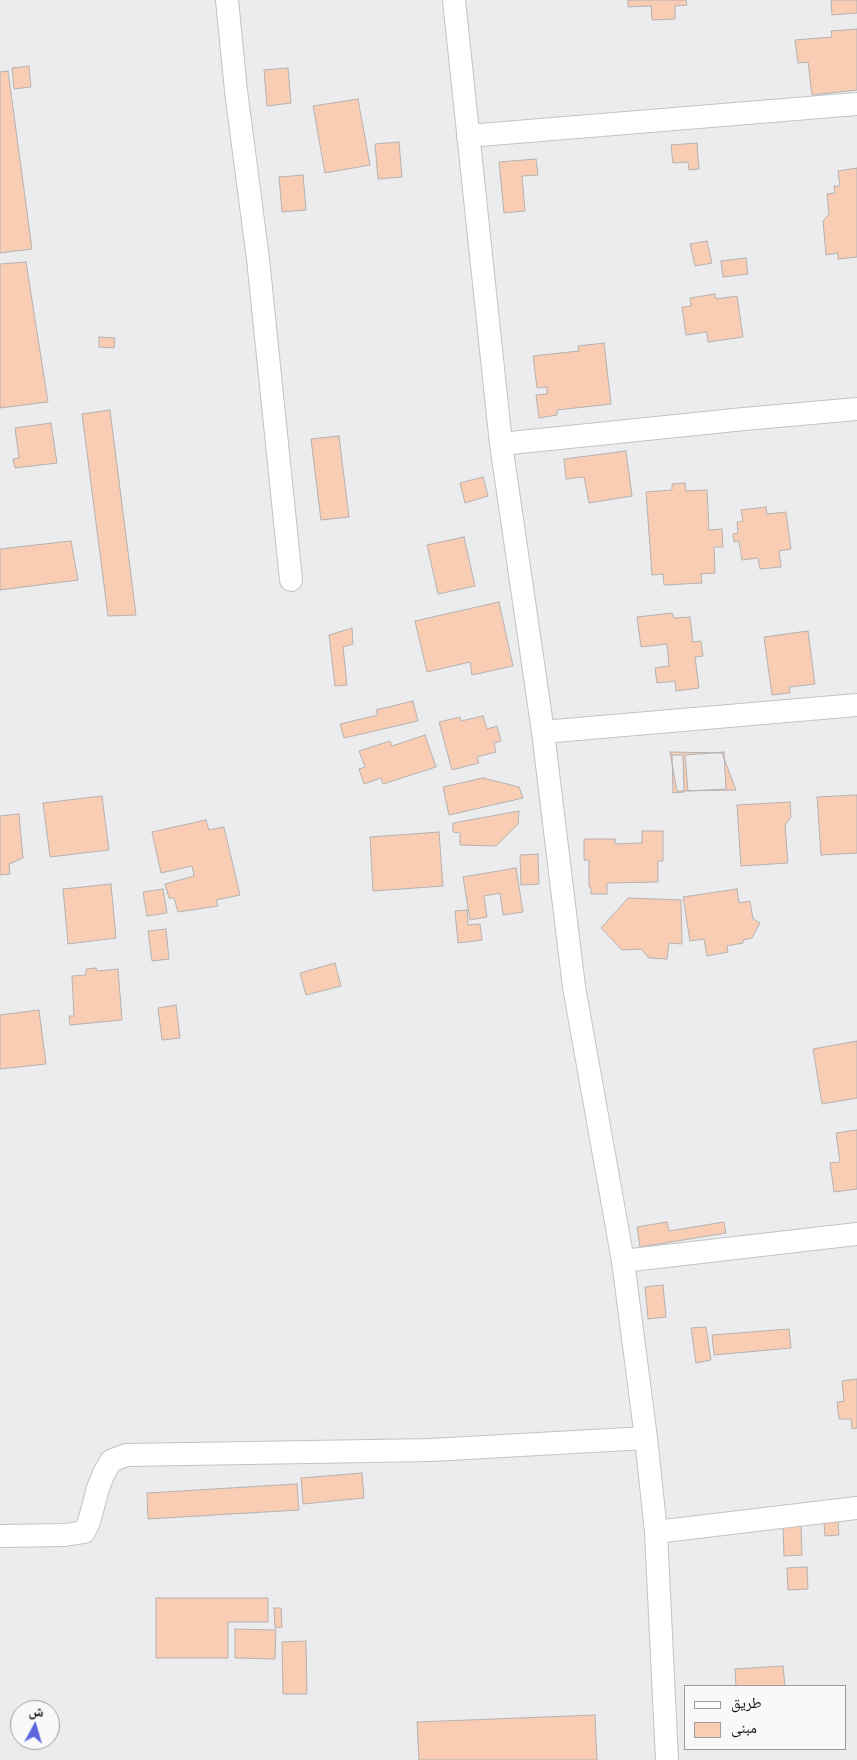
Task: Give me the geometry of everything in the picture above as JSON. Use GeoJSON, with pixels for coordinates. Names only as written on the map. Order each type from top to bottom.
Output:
{"type":"FeatureCollection","features":[{"type":"Feature","properties":{"kind":"street"},"geometry":{"type":"LineString","coordinates":[[227,0],[236,91],[258,259],[291,580]]}},
{"type":"Feature","properties":{"kind":"street"},"geometry":{"type":"LineString","coordinates":[[454,0],[501,444],[543,732],[574,987],[623,1261],[646,1438],[656,1532],[667,1760]]}},
{"type":"Feature","properties":{"kind":"street"},"geometry":{"type":"LineString","coordinates":[[468,136],[857,104]]}},
{"type":"Feature","properties":{"kind":"street"},"geometry":{"type":"LineString","coordinates":[[501,444],[744,419],[857,410]]}},
{"type":"Feature","properties":{"kind":"street"},"geometry":{"type":"LineString","coordinates":[[543,732],[857,705]]}},
{"type":"Feature","properties":{"kind":"street"},"geometry":{"type":"LineString","coordinates":[[623,1261],[857,1234]]}},
{"type":"Feature","properties":{"kind":"street"},"geometry":{"type":"LineString","coordinates":[[0,1536],[66,1535],[84,1532],[89,1522],[98,1488],[111,1461],[126,1455],[431,1450],[646,1438]]}},
{"type":"Feature","properties":{"kind":"street"},"geometry":{"type":"LineString","coordinates":[[656,1532],[857,1508]]}},
{"type":"Feature","properties":{"kind":"building"},"geometry":{"type":"Polygon","coordinates":[[[628,0],[686,0],[687,5],[675,6],[675,19],[652,20],[651,6],[628,7],[628,0]]]}},
{"type":"Feature","properties":{"kind":"building"},"geometry":{"type":"Polygon","coordinates":[[[831,0],[857,0],[857,13],[832,15],[831,0]]]}},
{"type":"Feature","properties":{"kind":"building"},"geometry":{"type":"Polygon","coordinates":[[[857,29],[857,90],[812,95],[808,62],[798,63],[795,40],[832,37],[831,31],[857,29]]]}},
{"type":"Feature","properties":{"kind":"building"},"geometry":{"type":"Polygon","coordinates":[[[29,66],[31,87],[14,89],[12,68],[29,66]]]}},
{"type":"Feature","properties":{"kind":"building"},"geometry":{"type":"Polygon","coordinates":[[[288,68],[291,103],[267,106],[264,70],[288,68]]]}},
{"type":"Feature","properties":{"kind":"building"},"geometry":{"type":"Polygon","coordinates":[[[8,71],[32,249],[0,253],[0,72],[8,71]]]}},
{"type":"Feature","properties":{"kind":"building"},"geometry":{"type":"Polygon","coordinates":[[[358,99],[370,165],[325,173],[313,106],[358,99]]]}},
{"type":"Feature","properties":{"kind":"building"},"geometry":{"type":"Polygon","coordinates":[[[399,142],[402,177],[378,179],[375,144],[399,142]]]}},
{"type":"Feature","properties":{"kind":"building"},"geometry":{"type":"Polygon","coordinates":[[[697,143],[699,169],[689,170],[688,162],[673,163],[671,145],[697,143]]]}},
{"type":"Feature","properties":{"kind":"building"},"geometry":{"type":"Polygon","coordinates":[[[536,159],[538,175],[522,176],[525,211],[504,213],[499,162],[536,159]]]}},
{"type":"Feature","properties":{"kind":"building"},"geometry":{"type":"Polygon","coordinates":[[[857,168],[857,257],[838,259],[838,253],[826,255],[823,221],[829,214],[827,194],[835,193],[834,186],[840,186],[838,171],[857,168]]]}},
{"type":"Feature","properties":{"kind":"building"},"geometry":{"type":"Polygon","coordinates":[[[303,175],[306,210],[282,212],[279,177],[303,175]]]}},
{"type":"Feature","properties":{"kind":"building"},"geometry":{"type":"Polygon","coordinates":[[[707,241],[712,263],[695,266],[690,244],[707,241]]]}},
{"type":"Feature","properties":{"kind":"building"},"geometry":{"type":"Polygon","coordinates":[[[746,258],[748,274],[723,277],[721,261],[746,258]]]}},
{"type":"Feature","properties":{"kind":"building"},"geometry":{"type":"Polygon","coordinates":[[[26,262],[48,402],[0,408],[0,264],[26,262]]]}},
{"type":"Feature","properties":{"kind":"building"},"geometry":{"type":"Polygon","coordinates":[[[715,294],[716,299],[737,296],[743,337],[708,342],[707,332],[686,335],[682,307],[691,306],[690,298],[715,294]]]}},
{"type":"Feature","properties":{"kind":"building"},"geometry":{"type":"Polygon","coordinates":[[[99,337],[115,338],[114,348],[99,347],[99,337]]]}},
{"type":"Feature","properties":{"kind":"building"},"geometry":{"type":"Polygon","coordinates":[[[604,343],[611,404],[557,410],[557,415],[539,418],[536,395],[547,394],[547,387],[537,388],[533,356],[579,351],[578,346],[604,343]]]}},
{"type":"Feature","properties":{"kind":"building"},"geometry":{"type":"Polygon","coordinates":[[[110,410],[136,615],[108,616],[82,414],[110,410]]]}},
{"type":"Feature","properties":{"kind":"building"},"geometry":{"type":"Polygon","coordinates":[[[51,423],[57,463],[15,468],[13,459],[19,458],[15,428],[51,423]]]}},
{"type":"Feature","properties":{"kind":"building"},"geometry":{"type":"Polygon","coordinates":[[[339,436],[349,517],[321,520],[311,439],[339,436]]]}},
{"type":"Feature","properties":{"kind":"building"},"geometry":{"type":"Polygon","coordinates":[[[626,451],[632,496],[589,503],[584,477],[566,479],[564,459],[626,451]]]}},
{"type":"Feature","properties":{"kind":"building"},"geometry":{"type":"Polygon","coordinates":[[[483,477],[488,496],[465,503],[460,483],[483,477]]]}},
{"type":"Feature","properties":{"kind":"building"},"geometry":{"type":"Polygon","coordinates":[[[685,483],[686,491],[707,490],[709,530],[722,529],[723,547],[714,547],[715,573],[701,574],[702,583],[664,585],[663,574],[652,575],[646,492],[672,490],[672,484],[685,483]]]}},
{"type":"Feature","properties":{"kind":"building"},"geometry":{"type":"Polygon","coordinates":[[[766,507],[767,514],[786,512],[791,549],[779,551],[781,567],[760,569],[758,558],[742,560],[739,541],[734,542],[733,534],[738,533],[737,522],[743,521],[741,510],[766,507]]]}},
{"type":"Feature","properties":{"kind":"building"},"geometry":{"type":"Polygon","coordinates":[[[464,537],[475,586],[438,594],[427,545],[464,537]]]}},
{"type":"Feature","properties":{"kind":"building"},"geometry":{"type":"Polygon","coordinates":[[[71,541],[78,580],[0,590],[0,549],[71,541]]]}},
{"type":"Feature","properties":{"kind":"building"},"geometry":{"type":"Polygon","coordinates":[[[499,602],[513,666],[472,675],[470,662],[427,672],[415,621],[499,602]]]}},
{"type":"Feature","properties":{"kind":"building"},"geometry":{"type":"Polygon","coordinates":[[[672,613],[674,618],[690,617],[693,642],[701,641],[703,656],[695,657],[699,688],[676,691],[675,681],[657,683],[655,668],[669,666],[667,644],[641,647],[637,617],[672,613]]]}},
{"type":"Feature","properties":{"kind":"building"},"geometry":{"type":"Polygon","coordinates":[[[352,628],[353,644],[343,647],[347,685],[335,686],[329,635],[352,628]]]}},
{"type":"Feature","properties":{"kind":"building"},"geometry":{"type":"Polygon","coordinates":[[[808,631],[815,684],[789,687],[790,693],[772,695],[764,637],[808,631]]]}},
{"type":"Feature","properties":{"kind":"building"},"geometry":{"type":"Polygon","coordinates":[[[413,701],[418,721],[344,738],[340,724],[378,715],[376,710],[413,701]]]}},
{"type":"Feature","properties":{"kind":"building"},"geometry":{"type":"Polygon","coordinates":[[[483,716],[487,729],[497,726],[501,741],[494,743],[496,752],[477,757],[479,763],[452,770],[439,722],[460,717],[461,721],[483,716]]]}},
{"type":"Feature","properties":{"kind":"building"},"geometry":{"type":"Polygon","coordinates":[[[425,735],[436,767],[383,784],[381,778],[364,784],[359,769],[365,767],[359,751],[390,741],[392,746],[425,735]]]}},
{"type":"Feature","properties":{"kind":"building"},"geometry":{"type":"Polygon","coordinates":[[[670,752],[722,753],[736,790],[677,791],[670,752]]]}},
{"type":"Feature","properties":{"kind":"building"},"geometry":{"type":"Polygon","coordinates":[[[724,752],[726,789],[688,791],[685,755],[724,752]]]}},
{"type":"Feature","properties":{"kind":"building"},"geometry":{"type":"Polygon","coordinates":[[[672,755],[683,755],[684,792],[673,793],[672,755]]]}},
{"type":"Feature","properties":{"kind":"building"},"geometry":{"type":"Polygon","coordinates":[[[483,778],[519,787],[523,798],[449,815],[443,787],[483,778]]]}},
{"type":"Feature","properties":{"kind":"building"},"geometry":{"type":"Polygon","coordinates":[[[857,795],[857,853],[821,855],[817,797],[857,795]]]}},
{"type":"Feature","properties":{"kind":"building"},"geometry":{"type":"Polygon","coordinates":[[[102,796],[109,850],[50,857],[43,803],[102,796]]]}},
{"type":"Feature","properties":{"kind":"building"},"geometry":{"type":"Polygon","coordinates":[[[790,802],[791,817],[785,825],[788,863],[741,866],[737,805],[790,802]]]}},
{"type":"Feature","properties":{"kind":"building"},"geometry":{"type":"Polygon","coordinates":[[[519,811],[518,824],[496,846],[460,845],[460,833],[453,832],[453,823],[519,811]]]}},
{"type":"Feature","properties":{"kind":"building"},"geometry":{"type":"Polygon","coordinates":[[[19,814],[23,858],[9,864],[10,874],[0,875],[0,816],[19,814]]]}},
{"type":"Feature","properties":{"kind":"building"},"geometry":{"type":"Polygon","coordinates":[[[206,820],[209,830],[224,827],[240,895],[216,900],[218,906],[178,912],[174,898],[169,898],[165,884],[194,876],[192,866],[161,873],[152,832],[206,820]]]}},
{"type":"Feature","properties":{"kind":"building"},"geometry":{"type":"Polygon","coordinates":[[[642,831],[663,831],[663,861],[658,861],[658,882],[607,883],[607,894],[591,894],[591,887],[589,887],[589,860],[584,860],[584,839],[615,839],[615,844],[642,843],[642,831]]]}},
{"type":"Feature","properties":{"kind":"building"},"geometry":{"type":"Polygon","coordinates":[[[439,832],[443,886],[373,891],[370,837],[439,832]]]}},
{"type":"Feature","properties":{"kind":"building"},"geometry":{"type":"Polygon","coordinates":[[[538,854],[539,884],[521,885],[520,855],[538,854]]]}},
{"type":"Feature","properties":{"kind":"building"},"geometry":{"type":"Polygon","coordinates":[[[516,868],[523,912],[503,915],[500,893],[484,896],[487,917],[470,920],[463,877],[516,868]]]}},
{"type":"Feature","properties":{"kind":"building"},"geometry":{"type":"Polygon","coordinates":[[[111,884],[116,938],[68,944],[63,889],[111,884]]]}},
{"type":"Feature","properties":{"kind":"building"},"geometry":{"type":"Polygon","coordinates":[[[163,889],[167,913],[147,916],[143,892],[163,889]]]}},
{"type":"Feature","properties":{"kind":"building"},"geometry":{"type":"Polygon","coordinates":[[[737,889],[739,903],[750,901],[753,919],[760,923],[752,938],[743,940],[743,943],[727,946],[728,952],[707,956],[704,939],[690,941],[683,897],[737,889]]]}},
{"type":"Feature","properties":{"kind":"building"},"geometry":{"type":"Polygon","coordinates":[[[628,898],[681,900],[682,944],[669,943],[667,959],[649,958],[641,949],[622,950],[601,928],[628,898]]]}},
{"type":"Feature","properties":{"kind":"building"},"geometry":{"type":"Polygon","coordinates":[[[467,910],[468,925],[480,924],[482,940],[458,943],[455,911],[467,910]]]}},
{"type":"Feature","properties":{"kind":"building"},"geometry":{"type":"Polygon","coordinates":[[[166,929],[169,959],[152,961],[148,931],[166,929]]]}},
{"type":"Feature","properties":{"kind":"building"},"geometry":{"type":"Polygon","coordinates":[[[335,963],[341,986],[306,995],[300,973],[335,963]]]}},
{"type":"Feature","properties":{"kind":"building"},"geometry":{"type":"Polygon","coordinates":[[[96,968],[97,971],[118,969],[122,1020],[70,1025],[69,1016],[74,1016],[72,976],[86,975],[86,969],[96,968]]]}},
{"type":"Feature","properties":{"kind":"building"},"geometry":{"type":"Polygon","coordinates":[[[176,1005],[180,1038],[162,1040],[158,1008],[176,1005]]]}},
{"type":"Feature","properties":{"kind":"building"},"geometry":{"type":"Polygon","coordinates":[[[39,1010],[46,1064],[0,1069],[0,1015],[39,1010]]]}},
{"type":"Feature","properties":{"kind":"building"},"geometry":{"type":"Polygon","coordinates":[[[857,1041],[857,1098],[822,1104],[813,1049],[857,1041]]]}},
{"type":"Feature","properties":{"kind":"building"},"geometry":{"type":"Polygon","coordinates":[[[857,1130],[857,1189],[834,1192],[830,1163],[840,1162],[836,1133],[857,1130]]]}},
{"type":"Feature","properties":{"kind":"building"},"geometry":{"type":"Polygon","coordinates":[[[667,1222],[669,1231],[724,1222],[726,1233],[640,1247],[637,1227],[667,1222]]]}},
{"type":"Feature","properties":{"kind":"building"},"geometry":{"type":"Polygon","coordinates":[[[663,1285],[666,1317],[648,1319],[645,1287],[663,1285]]]}},
{"type":"Feature","properties":{"kind":"building"},"geometry":{"type":"Polygon","coordinates":[[[706,1327],[711,1360],[696,1363],[691,1328],[706,1327]]]}},
{"type":"Feature","properties":{"kind":"building"},"geometry":{"type":"Polygon","coordinates":[[[789,1329],[791,1348],[714,1355],[712,1335],[789,1329]]]}},
{"type":"Feature","properties":{"kind":"building"},"geometry":{"type":"Polygon","coordinates":[[[857,1379],[857,1428],[852,1429],[851,1419],[839,1419],[837,1402],[844,1401],[842,1381],[857,1379]]]}},
{"type":"Feature","properties":{"kind":"building"},"geometry":{"type":"Polygon","coordinates":[[[362,1473],[364,1498],[303,1504],[301,1478],[362,1473]]]}},
{"type":"Feature","properties":{"kind":"building"},"geometry":{"type":"Polygon","coordinates":[[[297,1484],[299,1510],[148,1519],[147,1493],[297,1484]]]}},
{"type":"Feature","properties":{"kind":"building"},"geometry":{"type":"Polygon","coordinates":[[[838,1521],[839,1535],[825,1536],[824,1522],[838,1521]]]}},
{"type":"Feature","properties":{"kind":"building"},"geometry":{"type":"Polygon","coordinates":[[[783,1526],[801,1526],[802,1555],[784,1556],[783,1526]]]}},
{"type":"Feature","properties":{"kind":"building"},"geometry":{"type":"Polygon","coordinates":[[[807,1567],[808,1589],[788,1590],[787,1568],[807,1567]]]}},
{"type":"Feature","properties":{"kind":"building"},"geometry":{"type":"Polygon","coordinates":[[[156,1598],[268,1598],[268,1622],[228,1622],[228,1658],[156,1658],[156,1598]]]}},
{"type":"Feature","properties":{"kind":"building"},"geometry":{"type":"Polygon","coordinates":[[[274,1608],[281,1608],[282,1627],[275,1628],[274,1608]]]}},
{"type":"Feature","properties":{"kind":"building"},"geometry":{"type":"Polygon","coordinates":[[[235,1629],[276,1630],[275,1659],[235,1658],[235,1629]]]}},
{"type":"Feature","properties":{"kind":"building"},"geometry":{"type":"Polygon","coordinates":[[[306,1641],[307,1694],[283,1694],[282,1642],[306,1641]]]}},
{"type":"Feature","properties":{"kind":"building"},"geometry":{"type":"Polygon","coordinates":[[[783,1666],[785,1685],[736,1685],[735,1669],[783,1666]]]}},
{"type":"Feature","properties":{"kind":"building"},"geometry":{"type":"Polygon","coordinates":[[[595,1715],[597,1760],[419,1760],[417,1722],[595,1715]]]}}]}
